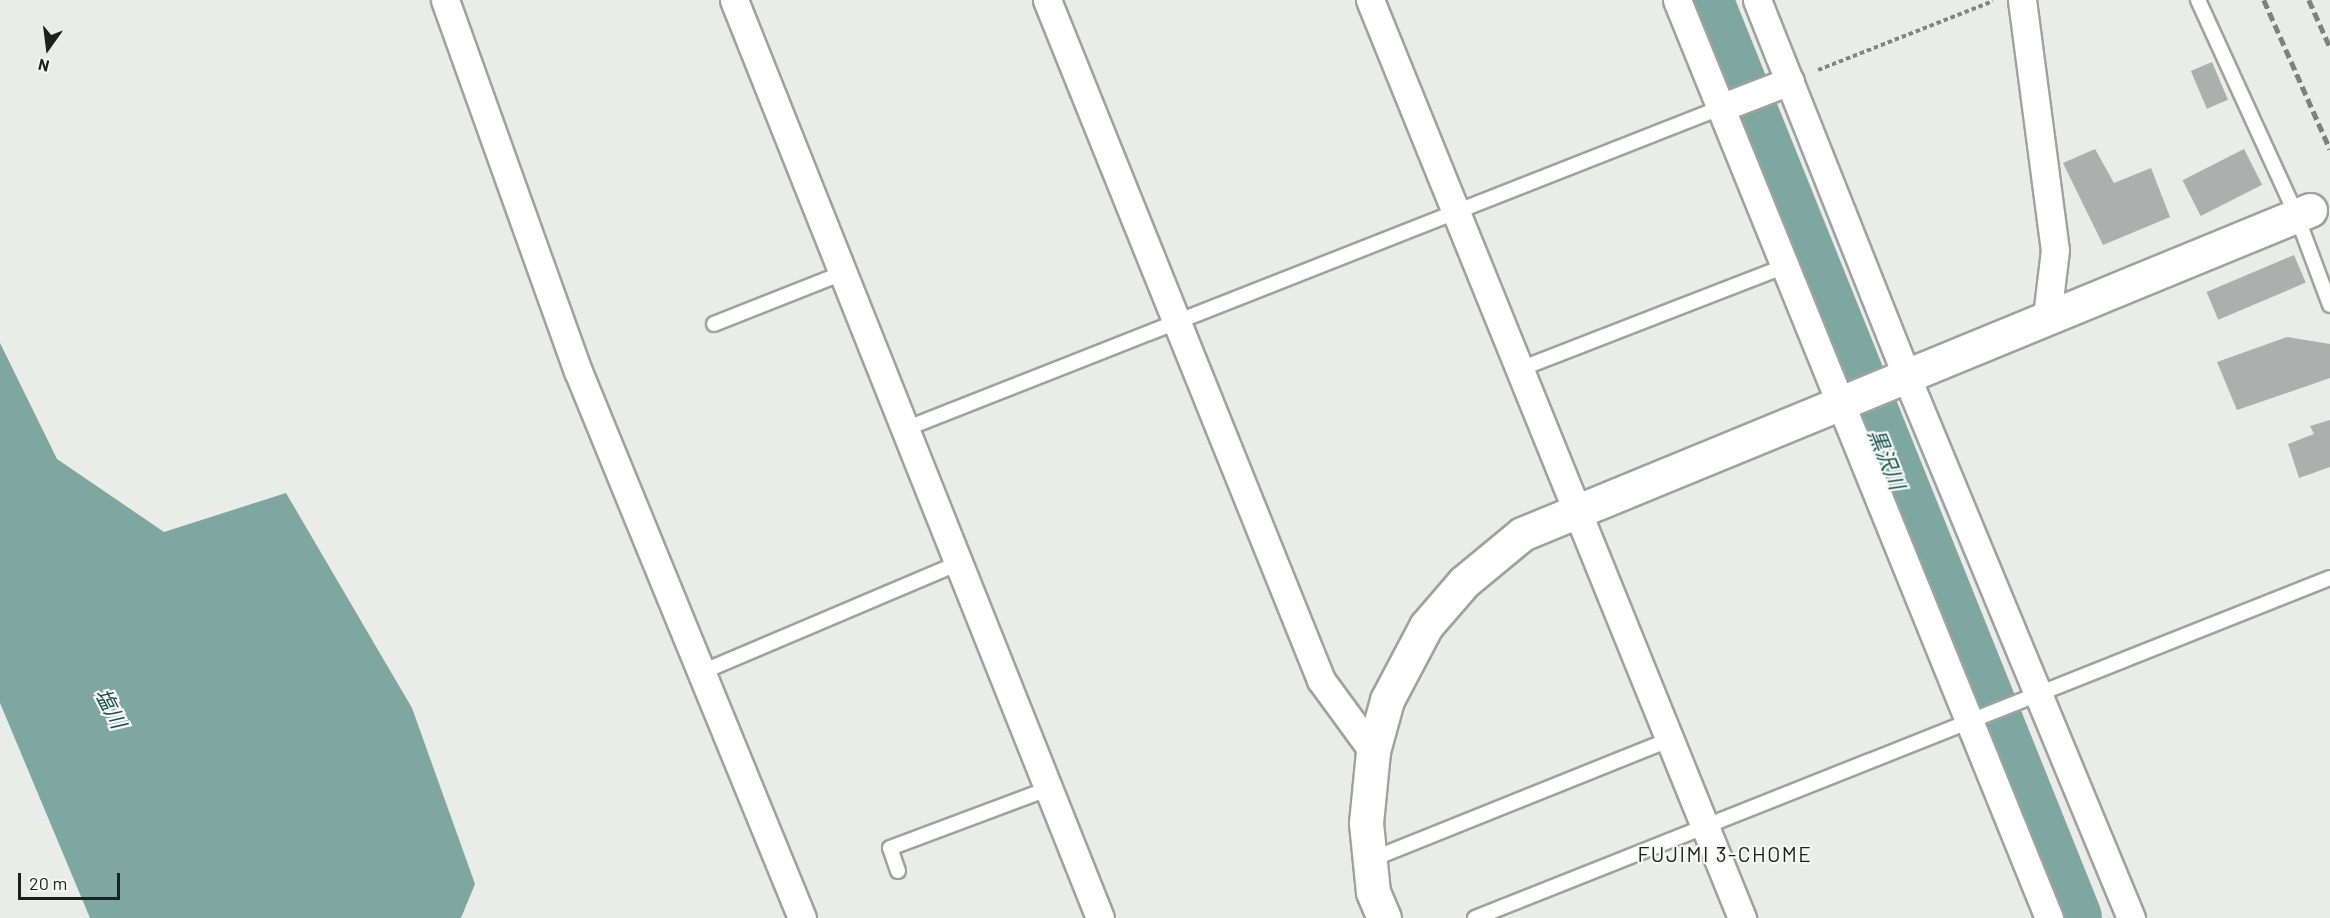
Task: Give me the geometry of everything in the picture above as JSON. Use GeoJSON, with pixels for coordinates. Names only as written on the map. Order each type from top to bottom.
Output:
{"type":"FeatureCollection","features":[{"type":"Feature","properties":{"kind":"street"},"geometry":{"type":"LineString","coordinates":[[445,0],[578,371],[802,918]]}},
{"type":"Feature","properties":{"kind":"street"},"geometry":{"type":"LineString","coordinates":[[734,0],[1100,918]]}},
{"type":"Feature","properties":{"kind":"street"},"geometry":{"type":"LineString","coordinates":[[1047,0],[1175,323],[1321,680],[1373,751]]}},
{"type":"Feature","properties":{"kind":"street"},"geometry":{"type":"LineString","coordinates":[[1370,0],[1742,918]]}},
{"type":"Feature","properties":{"kind":"street"},"geometry":{"type":"LineString","coordinates":[[1677,0],[2049,918]]}},
{"type":"Feature","properties":{"kind":"street"},"geometry":{"type":"LineString","coordinates":[[1757,0],[1906,374],[2130,918]]}},
{"type":"Feature","properties":{"kind":"street"},"geometry":{"type":"LineString","coordinates":[[2022,0],[2055,250],[2047,316]]}},
{"type":"Feature","properties":{"kind":"street"},"geometry":{"type":"LineString","coordinates":[[1720,108],[1790,81]]}},
{"type":"Feature","properties":{"kind":"street"},"geometry":{"type":"LineString","coordinates":[[1384,918],[1373,892],[1366,823],[1373,751],[1388,700],[1426,626],[1464,582],[1522,534],[1577,509],[2303,212]]}},
{"type":"Feature","properties":{"kind":"lane"},"geometry":{"type":"LineString","coordinates":[[2198,0],[2303,212],[2330,305]]}},
{"type":"Feature","properties":{"kind":"lane"},"geometry":{"type":"LineString","coordinates":[[905,429],[1720,108]]}},
{"type":"Feature","properties":{"kind":"lane"},"geometry":{"type":"LineString","coordinates":[[1520,369],[1785,266]]}},
{"type":"Feature","properties":{"kind":"lane"},"geometry":{"type":"LineString","coordinates":[[714,324],[843,273]]}},
{"type":"Feature","properties":{"kind":"lane"},"geometry":{"type":"LineString","coordinates":[[702,672],[959,563]]}},
{"type":"Feature","properties":{"kind":"lane"},"geometry":{"type":"LineString","coordinates":[[1475,918],[1705,824],[2330,578]]}},
{"type":"Feature","properties":{"kind":"lane"},"geometry":{"type":"LineString","coordinates":[[1370,860],[1671,739]]}},
{"type":"Feature","properties":{"kind":"lane"},"geometry":{"type":"LineString","coordinates":[[898,871],[890,848],[1048,789]]}},
{"type":"Feature","properties":{"kind":"path"},"geometry":{"type":"LineString","coordinates":[[1790,81],[1995,0]]}},
{"type":"Feature","properties":{"kind":"water","name":"塩川"},"geometry":{"type":"Polygon","coordinates":[[[0,343],[57,459],[164,532],[286,493],[412,708],[475,884],[461,918],[90,918],[0,703],[0,343]]]}},
{"type":"Feature","properties":{"kind":"building"},"geometry":{"type":"Polygon","coordinates":[[[2212,62],[2228,100],[2207,109],[2191,71],[2212,62]]]}},
{"type":"Feature","properties":{"kind":"building"},"geometry":{"type":"Polygon","coordinates":[[[2095,149],[2114,183],[2151,168],[2170,217],[2103,245],[2063,163],[2095,149]]]}},
{"type":"Feature","properties":{"kind":"building"},"geometry":{"type":"Polygon","coordinates":[[[2244,149],[2262,185],[2201,216],[2183,180],[2244,149]]]}},
{"type":"Feature","properties":{"kind":"building"},"geometry":{"type":"Polygon","coordinates":[[[2294,255],[2306,283],[2218,320],[2207,292],[2294,255]]]}},
{"type":"Feature","properties":{"kind":"building"},"geometry":{"type":"Polygon","coordinates":[[[2287,337],[2330,344],[2330,378],[2237,410],[2217,362],[2287,337]]]}},
{"type":"Feature","properties":{"kind":"building"},"geometry":{"type":"Polygon","coordinates":[[[2330,420],[2330,467],[2299,478],[2288,444],[2314,434],[2310,426],[2330,420]]]}},
{"type":"Feature","properties":{"kind":"waterway","name":"黒沢川"},"geometry":{"type":"LineString","coordinates":[[1702,0],[2071,918]]}},
{"type":"Feature","properties":{"kind":"railway"},"geometry":{"type":"LineString","coordinates":[[2264,0],[2330,149]]}},
{"type":"Feature","properties":{"kind":"railway"},"geometry":{"type":"LineString","coordinates":[[2309,0],[2330,47]]}},
{"type":"Feature","properties":{"kind":"district","name":"FUJIMI 3-CHOME"},"geometry":{"type":"Point","coordinates":[1725,854]}}]}
